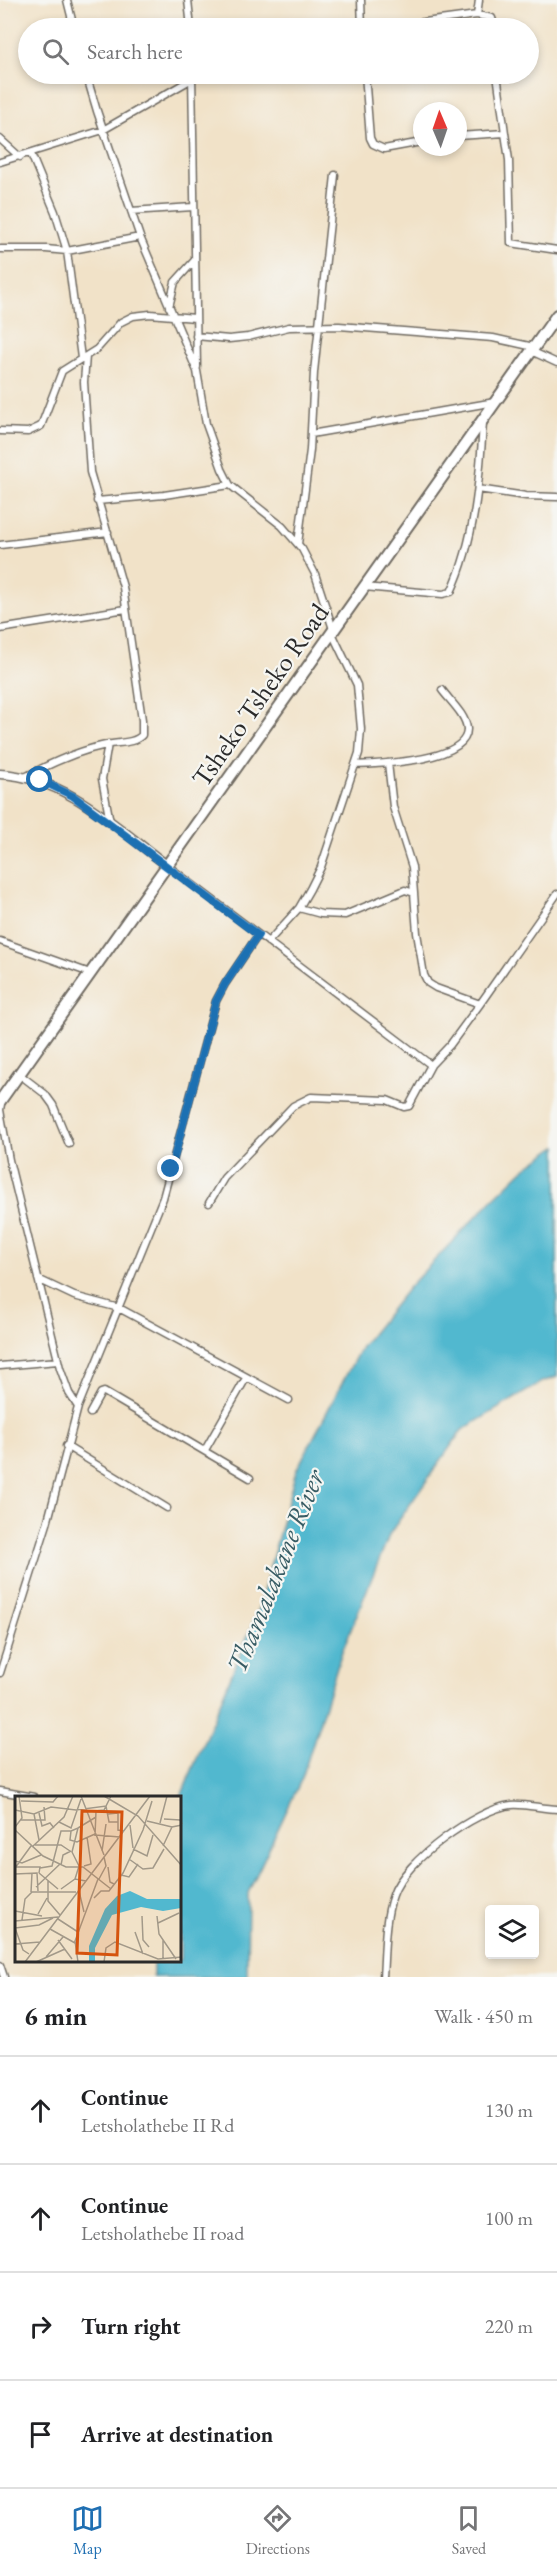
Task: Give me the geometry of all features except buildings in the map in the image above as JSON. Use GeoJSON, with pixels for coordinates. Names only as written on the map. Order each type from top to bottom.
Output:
{"type":"FeatureCollection","features":[{"type":"Feature","properties":{"kind":"highway","name":"Tsheko Tsheko Road"},"geometry":{"type":"LineString","coordinates":[[1,1100],[557,315]]}},
{"type":"Feature","properties":{"kind":"street"},"geometry":{"type":"LineString","coordinates":[[67,0],[72,18]]}},
{"type":"Feature","properties":{"kind":"street"},"geometry":{"type":"LineString","coordinates":[[188,0],[190,18]]}},
{"type":"Feature","properties":{"kind":"street"},"geometry":{"type":"LineString","coordinates":[[361,0],[362,18]]}},
{"type":"Feature","properties":{"kind":"street"},"geometry":{"type":"LineString","coordinates":[[477,15],[479,0]]}},
{"type":"Feature","properties":{"kind":"street"},"geometry":{"type":"LineString","coordinates":[[455,18],[477,15],[492,18]]}},
{"type":"Feature","properties":{"kind":"street"},"geometry":{"type":"LineString","coordinates":[[89,84],[140,237],[197,371]]}},
{"type":"Feature","properties":{"kind":"street"},"geometry":{"type":"LineString","coordinates":[[0,162],[103,130],[179,84]]}},
{"type":"Feature","properties":{"kind":"street"},"geometry":{"type":"LineString","coordinates":[[192,84],[197,371],[206,424],[230,484],[282,526],[298,544],[315,574],[332,631],[353,674],[360,700],[360,741],[355,765],[321,867],[298,908],[268,942]]}},
{"type":"Feature","properties":{"kind":"street"},"geometry":{"type":"LineString","coordinates":[[367,84],[370,138],[373,144],[384,149],[413,144]]}},
{"type":"Feature","properties":{"kind":"street"},"geometry":{"type":"LineString","coordinates":[[498,84],[509,160],[511,243],[557,250]]}},
{"type":"Feature","properties":{"kind":"street"},"geometry":{"type":"LineString","coordinates":[[467,135],[504,134]]}},
{"type":"Feature","properties":{"kind":"street"},"geometry":{"type":"LineString","coordinates":[[0,139],[20,157]]}},
{"type":"Feature","properties":{"kind":"street"},"geometry":{"type":"LineString","coordinates":[[25,777],[75,753],[108,744],[133,741],[142,735],[142,720],[123,587],[90,472],[83,357],[67,251],[55,212],[31,154]]}},
{"type":"Feature","properties":{"kind":"street"},"geometry":{"type":"LineString","coordinates":[[298,544],[311,434],[314,372],[335,175]]}},
{"type":"Feature","properties":{"kind":"street"},"geometry":{"type":"LineString","coordinates":[[131,211],[193,207]]}},
{"type":"Feature","properties":{"kind":"street"},"geometry":{"type":"LineString","coordinates":[[0,249],[67,251],[140,237]]}},
{"type":"Feature","properties":{"kind":"street"},"geometry":{"type":"LineString","coordinates":[[169,307],[175,282],[194,261]]}},
{"type":"Feature","properties":{"kind":"street"},"geometry":{"type":"LineString","coordinates":[[0,431],[28,432],[41,426],[62,371],[98,349],[126,318],[150,314],[195,318]]}},
{"type":"Feature","properties":{"kind":"street"},"geometry":{"type":"LineString","coordinates":[[196,336],[229,339],[289,327],[320,326],[493,338],[533,349],[557,363]]}},
{"type":"Feature","properties":{"kind":"street"},"geometry":{"type":"LineString","coordinates":[[311,434],[495,402]]}},
{"type":"Feature","properties":{"kind":"street"},"geometry":{"type":"LineString","coordinates":[[364,587],[449,593],[465,548],[478,489],[483,418]]}},
{"type":"Feature","properties":{"kind":"street"},"geometry":{"type":"LineString","coordinates":[[97,501],[164,495],[230,484]]}},
{"type":"Feature","properties":{"kind":"street"},"geometry":{"type":"LineString","coordinates":[[478,489],[526,496],[557,497]]}},
{"type":"Feature","properties":{"kind":"street"},"geometry":{"type":"LineString","coordinates":[[0,545],[108,532]]}},
{"type":"Feature","properties":{"kind":"street"},"geometry":{"type":"LineString","coordinates":[[0,629],[126,609]]}},
{"type":"Feature","properties":{"kind":"street"},"geometry":{"type":"LineString","coordinates":[[355,765],[413,762],[450,748],[465,737],[466,722],[442,690]]}},
{"type":"Feature","properties":{"kind":"street"},"geometry":{"type":"LineString","coordinates":[[108,744],[102,779],[110,823]]}},
{"type":"Feature","properties":{"kind":"street"},"geometry":{"type":"LineString","coordinates":[[388,763],[393,807],[412,867],[417,933],[424,975],[428,982],[480,1005]]}},
{"type":"Feature","properties":{"kind":"street"},"geometry":{"type":"LineString","coordinates":[[0,774],[40,780],[73,796],[430,1065]]}},
{"type":"Feature","properties":{"kind":"street"},"geometry":{"type":"LineString","coordinates":[[298,908],[321,914],[345,915],[405,890],[414,893]]}},
{"type":"Feature","properties":{"kind":"street"},"geometry":{"type":"LineString","coordinates":[[209,1203],[224,1179],[298,1102],[311,1097],[387,1100],[407,1108],[430,1065],[450,1045],[480,1005],[557,894]]}},
{"type":"Feature","properties":{"kind":"street"},"geometry":{"type":"LineString","coordinates":[[0,1673],[47,1524],[78,1407],[163,1198],[216,1001],[258,935]]}},
{"type":"Feature","properties":{"kind":"street"},"geometry":{"type":"LineString","coordinates":[[0,941],[90,973]]}},
{"type":"Feature","properties":{"kind":"street"},"geometry":{"type":"LineString","coordinates":[[20,1074],[45,1094],[53,1106],[69,1144]]}},
{"type":"Feature","properties":{"kind":"street"},"geometry":{"type":"LineString","coordinates":[[1,1100],[2,1127],[58,1361],[64,1382],[78,1407]]}},
{"type":"Feature","properties":{"kind":"street"},"geometry":{"type":"LineString","coordinates":[[38,1279],[74,1296],[119,1308],[289,1400]]}},
{"type":"Feature","properties":{"kind":"street"},"geometry":{"type":"LineString","coordinates":[[0,1366],[58,1361]]}},
{"type":"Feature","properties":{"kind":"street"},"geometry":{"type":"LineString","coordinates":[[205,1450],[246,1378]]}},
{"type":"Feature","properties":{"kind":"street"},"geometry":{"type":"LineString","coordinates":[[90,1413],[101,1393],[104,1392],[250,1478]]}},
{"type":"Feature","properties":{"kind":"street"},"geometry":{"type":"LineString","coordinates":[[66,1446],[167,1508]]}},
{"type":"Feature","properties":{"kind":"street"},"geometry":{"type":"LineString","coordinates":[[0,1791],[28,1796]]}},
{"type":"Feature","properties":{"kind":"street"},"geometry":{"type":"LineString","coordinates":[[383,1977],[388,1914],[393,1892],[417,1862],[438,1842],[471,1820],[497,1808],[513,1804],[537,1809],[557,1809]]}},
{"type":"Feature","properties":{"kind":"street"},"geometry":{"type":"LineString","coordinates":[[0,1965],[4,1977]]}},
{"type":"Feature","properties":{"kind":"water","name":"Thamalakane River"},"geometry":{"type":"Polygon","coordinates":[[[557,1146],[557,1377],[542,1382],[462,1430],[390,1533],[341,1654],[302,1778],[248,1893],[247,1977],[153,1977],[153,1962],[182,1962],[181,1796],[258,1611],[296,1471],[361,1347],[409,1287],[523,1170],[557,1146]]]}},
{"type":"Feature","properties":{"kind":"route"},"geometry":{"type":"LineString","coordinates":[[40,780],[73,796],[258,935],[216,1001],[171,1169]]}}]}
